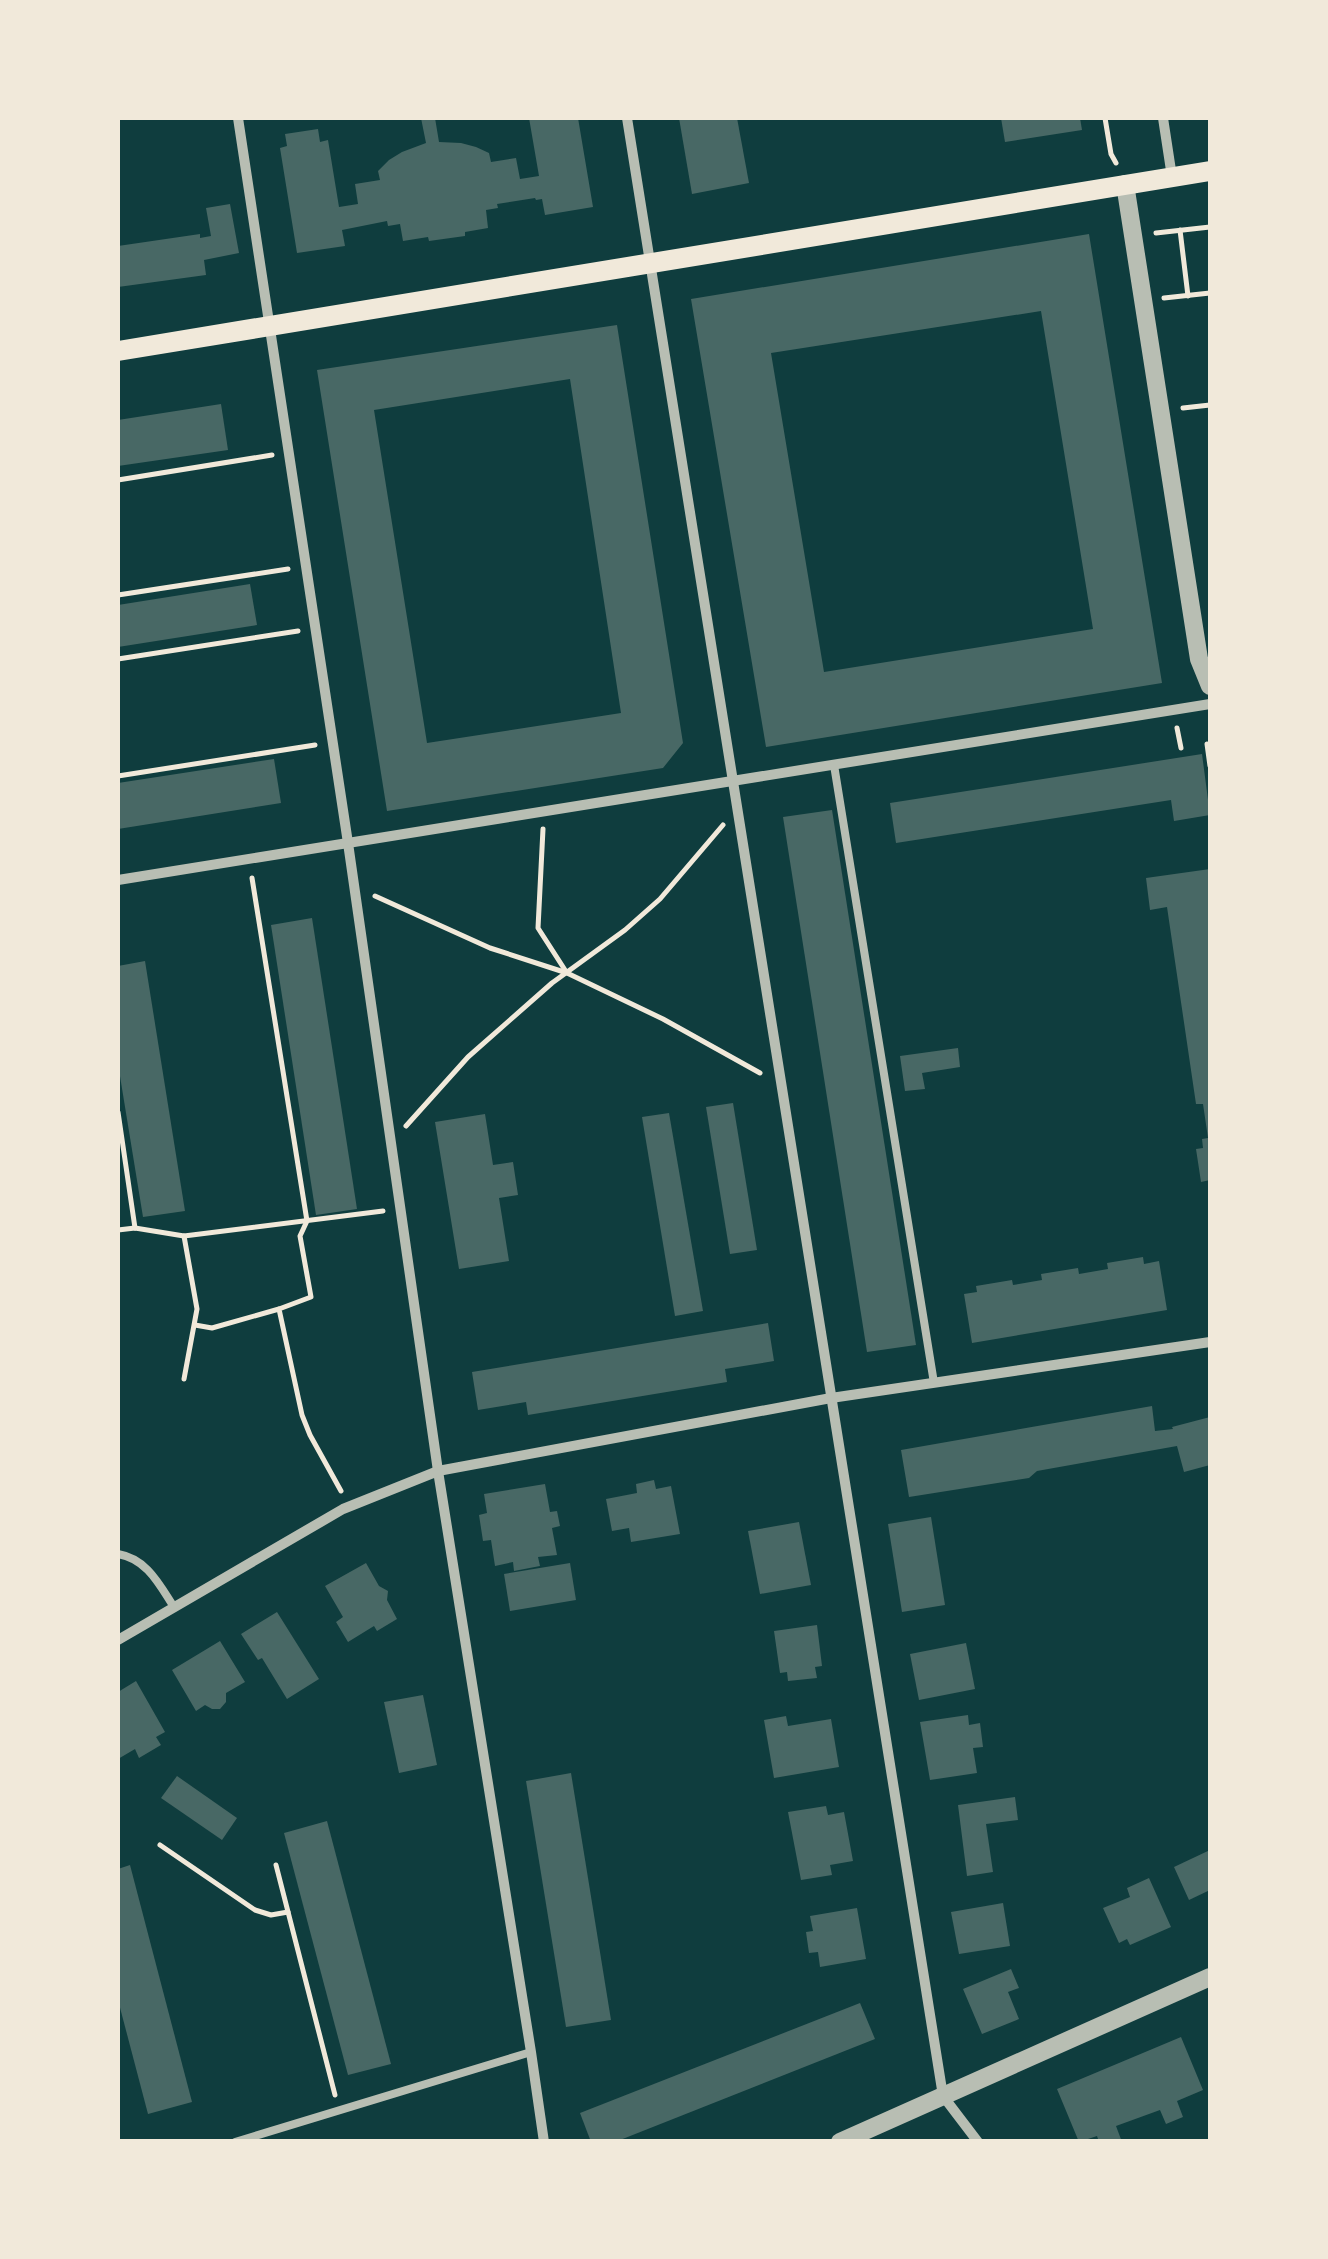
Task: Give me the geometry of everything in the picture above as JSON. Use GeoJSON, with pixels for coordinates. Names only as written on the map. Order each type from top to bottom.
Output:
{"type":"FeatureCollection","features":[{"type":"Feature","properties":{"kind":"main road"},"geometry":{"type":"LineString","coordinates":[[118,351],[1210,171]]}},
{"type":"Feature","properties":{"kind":"street"},"geometry":{"type":"LineString","coordinates":[[238,118],[438,1472],[544,2142]]}},
{"type":"Feature","properties":{"kind":"street"},"geometry":{"type":"LineString","coordinates":[[626,118],[943,2096],[978,2142]]}},
{"type":"Feature","properties":{"kind":"street"},"geometry":{"type":"LineString","coordinates":[[1162,118],[1172,177]]}},
{"type":"Feature","properties":{"kind":"street"},"geometry":{"type":"LineString","coordinates":[[1124,184],[1199,659],[1210,686]]}},
{"type":"Feature","properties":{"kind":"street"},"geometry":{"type":"LineString","coordinates":[[118,880],[1210,704]]}},
{"type":"Feature","properties":{"kind":"street"},"geometry":{"type":"LineString","coordinates":[[118,1640],[350,1506],[438,1472],[830,1398],[1210,1342]]}},
{"type":"Feature","properties":{"kind":"street"},"geometry":{"type":"LineString","coordinates":[[840,2142],[1210,1977]]}},
{"type":"Feature","properties":{"kind":"lane"},"geometry":{"type":"LineString","coordinates":[[834,764],[934,1383]]}},
{"type":"Feature","properties":{"kind":"lane"},"geometry":{"type":"LineString","coordinates":[[118,1554],[138,1560],[151,1572],[174,1607]]}},
{"type":"Feature","properties":{"kind":"lane"},"geometry":{"type":"LineString","coordinates":[[235,2142],[531,2052]]}},
{"type":"Feature","properties":{"kind":"path"},"geometry":{"type":"LineString","coordinates":[[1106,118],[1112,154]]}},
{"type":"Feature","properties":{"kind":"path"},"geometry":{"type":"LineString","coordinates":[[1133,236],[1210,227]]}},
{"type":"Feature","properties":{"kind":"path"},"geometry":{"type":"LineString","coordinates":[[1180,230],[1188,296]]}},
{"type":"Feature","properties":{"kind":"path"},"geometry":{"type":"LineString","coordinates":[[1143,300],[1210,293]]}},
{"type":"Feature","properties":{"kind":"path"},"geometry":{"type":"LineString","coordinates":[[121,466],[120,480],[288,452]]}},
{"type":"Feature","properties":{"kind":"path"},"geometry":{"type":"LineString","coordinates":[[192,455],[194,468]]}},
{"type":"Feature","properties":{"kind":"path"},"geometry":{"type":"LineString","coordinates":[[118,595],[306,566]]}},
{"type":"Feature","properties":{"kind":"path"},"geometry":{"type":"LineString","coordinates":[[118,659],[316,628]]}},
{"type":"Feature","properties":{"kind":"path"},"geometry":{"type":"LineString","coordinates":[[222,631],[223,643]]}},
{"type":"Feature","properties":{"kind":"path"},"geometry":{"type":"LineString","coordinates":[[162,640],[164,652]]}},
{"type":"Feature","properties":{"kind":"path"},"geometry":{"type":"LineString","coordinates":[[118,776],[333,743]]}},
{"type":"Feature","properties":{"kind":"path"},"geometry":{"type":"LineString","coordinates":[[1207,744],[1210,766]]}},
{"type":"Feature","properties":{"kind":"path"},"geometry":{"type":"LineString","coordinates":[[391,1144],[468,1057],[660,898],[736,809]]}},
{"type":"Feature","properties":{"kind":"path"},"geometry":{"type":"LineString","coordinates":[[544,811],[538,928],[567,973]]}},
{"type":"Feature","properties":{"kind":"path"},"geometry":{"type":"LineString","coordinates":[[194,1325],[212,1328],[280,1310],[311,1297],[300,1236],[306,1221],[250,859]]}},
{"type":"Feature","properties":{"kind":"path"},"geometry":{"type":"LineString","coordinates":[[354,886],[490,948],[567,973],[663,1018],[780,1083]]}},
{"type":"Feature","properties":{"kind":"path"},"geometry":{"type":"LineString","coordinates":[[266,964],[277,962]]}},
{"type":"Feature","properties":{"kind":"path"},"geometry":{"type":"LineString","coordinates":[[278,1035],[288,1034]]}},
{"type":"Feature","properties":{"kind":"path"},"geometry":{"type":"LineString","coordinates":[[288,1104],[298,1104]]}},
{"type":"Feature","properties":{"kind":"path"},"geometry":{"type":"LineString","coordinates":[[118,1112],[123,1122],[134,1228]]}},
{"type":"Feature","properties":{"kind":"path"},"geometry":{"type":"LineString","coordinates":[[300,1178],[310,1176]]}},
{"type":"Feature","properties":{"kind":"path"},"geometry":{"type":"LineString","coordinates":[[128,1184],[137,1184]]}},
{"type":"Feature","properties":{"kind":"path"},"geometry":{"type":"LineString","coordinates":[[118,1230],[134,1228],[184,1236],[401,1208]]}},
{"type":"Feature","properties":{"kind":"path"},"geometry":{"type":"LineString","coordinates":[[184,1236],[197,1309],[184,1378]]}},
{"type":"Feature","properties":{"kind":"path"},"geometry":{"type":"LineString","coordinates":[[280,1310],[302,1416],[350,1506]]}},
{"type":"Feature","properties":{"kind":"path"},"geometry":{"type":"LineString","coordinates":[[160,1845],[255,1910],[272,1916],[288,1912]]}},
{"type":"Feature","properties":{"kind":"path"},"geometry":{"type":"LineString","coordinates":[[276,1866],[339,2110]]}},
{"type":"Feature","properties":{"kind":"building"},"geometry":{"type":"Polygon","coordinates":[[[421,118],[435,118],[439,142],[476,147],[489,153],[491,162],[516,158],[520,179],[539,176],[529,118],[578,118],[593,207],[545,215],[542,199],[497,204],[498,208],[486,210],[488,228],[429,241],[428,237],[403,241],[400,224],[388,226],[387,221],[342,230],[345,246],[297,253],[280,148],[287,146],[285,134],[318,129],[320,142],[328,140],[339,207],[358,204],[355,184],[380,180],[378,171],[389,160],[426,143],[421,118]]]}},
{"type":"Feature","properties":{"kind":"building"},"geometry":{"type":"Polygon","coordinates":[[[679,118],[737,118],[749,183],[692,194],[679,118]]]}},
{"type":"Feature","properties":{"kind":"building"},"geometry":{"type":"Polygon","coordinates":[[[1001,118],[1080,118],[1082,130],[1005,142],[1001,118]]]}},
{"type":"Feature","properties":{"kind":"building"},"geometry":{"type":"Polygon","coordinates":[[[230,204],[239,253],[204,260],[206,275],[118,287],[118,246],[200,234],[200,238],[211,236],[206,208],[230,204]]]}},
{"type":"Feature","properties":{"kind":"building"},"geometry":{"type":"Polygon","coordinates":[[[1089,234],[1162,683],[766,747],[691,299],[1089,234]],[[1041,311],[771,353],[824,672],[1093,629],[1041,311]]]}},
{"type":"Feature","properties":{"kind":"building"},"geometry":{"type":"Polygon","coordinates":[[[617,325],[683,743],[663,768],[387,811],[317,370],[617,325]],[[570,379],[374,410],[427,743],[621,713],[570,379]]]}},
{"type":"Feature","properties":{"kind":"building"},"geometry":{"type":"Polygon","coordinates":[[[221,404],[228,450],[118,466],[118,420],[221,404]]]}},
{"type":"Feature","properties":{"kind":"building"},"geometry":{"type":"Polygon","coordinates":[[[250,584],[257,625],[118,647],[118,605],[250,584]]]}},
{"type":"Feature","properties":{"kind":"building"},"geometry":{"type":"Polygon","coordinates":[[[1202,754],[1210,815],[1174,821],[1171,800],[896,843],[890,803],[1202,754]]]}},
{"type":"Feature","properties":{"kind":"building"},"geometry":{"type":"Polygon","coordinates":[[[274,759],[281,803],[118,829],[118,783],[274,759]]]}},
{"type":"Feature","properties":{"kind":"building"},"geometry":{"type":"Polygon","coordinates":[[[832,810],[916,1345],[867,1352],[783,817],[832,810]]]}},
{"type":"Feature","properties":{"kind":"building"},"geometry":{"type":"Polygon","coordinates":[[[1210,869],[1210,1180],[1201,1182],[1196,1149],[1203,1148],[1202,1139],[1208,1138],[1203,1104],[1196,1104],[1167,907],[1150,910],[1146,878],[1210,869]]]}},
{"type":"Feature","properties":{"kind":"building"},"geometry":{"type":"Polygon","coordinates":[[[312,918],[357,1209],[316,1215],[271,925],[312,918]]]}},
{"type":"Feature","properties":{"kind":"building"},"geometry":{"type":"Polygon","coordinates":[[[145,961],[185,1211],[143,1217],[118,1064],[118,966],[145,961]]]}},
{"type":"Feature","properties":{"kind":"building"},"geometry":{"type":"Polygon","coordinates":[[[958,1048],[960,1067],[922,1073],[925,1089],[905,1091],[900,1056],[958,1048]]]}},
{"type":"Feature","properties":{"kind":"building"},"geometry":{"type":"Polygon","coordinates":[[[733,1103],[757,1250],[730,1254],[706,1107],[733,1103]]]}},
{"type":"Feature","properties":{"kind":"building"},"geometry":{"type":"Polygon","coordinates":[[[669,1113],[703,1311],[675,1316],[642,1117],[669,1113]]]}},
{"type":"Feature","properties":{"kind":"building"},"geometry":{"type":"Polygon","coordinates":[[[485,1114],[493,1165],[513,1162],[518,1195],[499,1198],[509,1261],[459,1269],[435,1122],[485,1114]]]}},
{"type":"Feature","properties":{"kind":"building"},"geometry":{"type":"Polygon","coordinates":[[[1143,1257],[1144,1264],[1159,1261],[1167,1310],[972,1343],[964,1294],[977,1292],[976,1286],[1042,1280],[1041,1274],[1078,1268],[1079,1274],[1108,1269],[1107,1263],[1143,1257]]]}},
{"type":"Feature","properties":{"kind":"building"},"geometry":{"type":"Polygon","coordinates":[[[768,1323],[774,1361],[725,1369],[727,1382],[528,1415],[526,1402],[478,1410],[472,1372],[768,1323]]]}},
{"type":"Feature","properties":{"kind":"building"},"geometry":{"type":"Polygon","coordinates":[[[1152,1406],[1155,1431],[1210,1417],[1210,1465],[1184,1472],[1177,1446],[1037,1471],[1029,1478],[909,1497],[901,1450],[1152,1406]]]}},
{"type":"Feature","properties":{"kind":"building"},"geometry":{"type":"Polygon","coordinates":[[[654,1480],[656,1489],[671,1486],[680,1534],[631,1542],[629,1528],[612,1531],[606,1499],[637,1493],[636,1484],[654,1480]]]}},
{"type":"Feature","properties":{"kind":"building"},"geometry":{"type":"Polygon","coordinates":[[[545,1484],[550,1512],[557,1511],[560,1526],[552,1528],[557,1555],[538,1557],[540,1566],[514,1571],[513,1562],[495,1566],[491,1540],[483,1541],[479,1515],[487,1513],[484,1494],[545,1484]]]}},
{"type":"Feature","properties":{"kind":"building"},"geometry":{"type":"Polygon","coordinates":[[[931,1517],[945,1605],[902,1612],[888,1524],[931,1517]]]}},
{"type":"Feature","properties":{"kind":"building"},"geometry":{"type":"Polygon","coordinates":[[[799,1522],[811,1585],[760,1594],[748,1531],[799,1522]]]}},
{"type":"Feature","properties":{"kind":"building"},"geometry":{"type":"Polygon","coordinates":[[[366,1563],[379,1586],[388,1591],[387,1600],[397,1619],[377,1631],[374,1626],[348,1642],[336,1622],[343,1617],[325,1586],[366,1563]]]}},
{"type":"Feature","properties":{"kind":"building"},"geometry":{"type":"Polygon","coordinates":[[[570,1563],[576,1600],[510,1611],[504,1574],[570,1563]]]}},
{"type":"Feature","properties":{"kind":"building"},"geometry":{"type":"Polygon","coordinates":[[[277,1612],[319,1679],[287,1699],[262,1658],[258,1660],[241,1634],[277,1612]]]}},
{"type":"Feature","properties":{"kind":"building"},"geometry":{"type":"Polygon","coordinates":[[[817,1625],[822,1666],[815,1667],[817,1678],[788,1681],[787,1672],[780,1673],[774,1631],[817,1625]]]}},
{"type":"Feature","properties":{"kind":"building"},"geometry":{"type":"Polygon","coordinates":[[[220,1641],[245,1682],[226,1693],[226,1702],[220,1709],[205,1705],[196,1711],[172,1670],[220,1641]]]}},
{"type":"Feature","properties":{"kind":"building"},"geometry":{"type":"Polygon","coordinates":[[[966,1643],[975,1689],[919,1700],[910,1654],[966,1643]]]}},
{"type":"Feature","properties":{"kind":"building"},"geometry":{"type":"Polygon","coordinates":[[[136,1681],[165,1732],[156,1737],[161,1745],[139,1758],[135,1749],[118,1759],[118,1692],[136,1681]]]}},
{"type":"Feature","properties":{"kind":"building"},"geometry":{"type":"Polygon","coordinates":[[[423,1695],[437,1765],[399,1773],[384,1702],[423,1695]]]}},
{"type":"Feature","properties":{"kind":"building"},"geometry":{"type":"Polygon","coordinates":[[[968,1715],[969,1725],[980,1723],[983,1747],[973,1748],[977,1773],[930,1780],[920,1722],[968,1715]]]}},
{"type":"Feature","properties":{"kind":"building"},"geometry":{"type":"Polygon","coordinates":[[[786,1716],[788,1726],[831,1719],[839,1767],[774,1778],[764,1720],[786,1716]]]}},
{"type":"Feature","properties":{"kind":"building"},"geometry":{"type":"Polygon","coordinates":[[[571,1773],[611,2020],[566,2027],[526,1781],[571,1773]]]}},
{"type":"Feature","properties":{"kind":"building"},"geometry":{"type":"Polygon","coordinates":[[[177,1776],[237,1818],[222,1840],[161,1798],[177,1776]]]}},
{"type":"Feature","properties":{"kind":"building"},"geometry":{"type":"Polygon","coordinates":[[[1015,1797],[1018,1820],[986,1824],[993,1872],[967,1876],[958,1805],[1015,1797]]]}},
{"type":"Feature","properties":{"kind":"building"},"geometry":{"type":"Polygon","coordinates":[[[826,1806],[828,1815],[844,1812],[853,1861],[830,1865],[832,1875],[801,1880],[788,1812],[826,1806]]]}},
{"type":"Feature","properties":{"kind":"building"},"geometry":{"type":"Polygon","coordinates":[[[327,1821],[391,2064],[348,2075],[284,1833],[327,1821]]]}},
{"type":"Feature","properties":{"kind":"building"},"geometry":{"type":"Polygon","coordinates":[[[1210,1850],[1210,1890],[1189,1900],[1174,1867],[1210,1850]]]}},
{"type":"Feature","properties":{"kind":"building"},"geometry":{"type":"Polygon","coordinates":[[[130,1865],[192,2102],[148,2114],[118,2000],[118,1869],[130,1865]]]}},
{"type":"Feature","properties":{"kind":"building"},"geometry":{"type":"Polygon","coordinates":[[[1149,1878],[1171,1927],[1130,1945],[1127,1939],[1119,1943],[1103,1908],[1130,1897],[1127,1888],[1149,1878]]]}},
{"type":"Feature","properties":{"kind":"building"},"geometry":{"type":"Polygon","coordinates":[[[1003,1903],[1010,1946],[959,1954],[951,1912],[1003,1903]]]}},
{"type":"Feature","properties":{"kind":"building"},"geometry":{"type":"Polygon","coordinates":[[[857,1908],[866,1959],[820,1967],[818,1952],[809,1953],[806,1932],[813,1931],[810,1916],[857,1908]]]}},
{"type":"Feature","properties":{"kind":"building"},"geometry":{"type":"Polygon","coordinates":[[[1011,1969],[1019,1988],[1008,1992],[1019,2019],[982,2034],[963,1989],[1011,1969]]]}},
{"type":"Feature","properties":{"kind":"building"},"geometry":{"type":"Polygon","coordinates":[[[860,2003],[875,2039],[615,2142],[591,2142],[580,2113],[860,2003]]]}},
{"type":"Feature","properties":{"kind":"building"},"geometry":{"type":"Polygon","coordinates":[[[1181,2037],[1203,2090],[1177,2101],[1183,2117],[1166,2124],[1160,2110],[1116,2126],[1122,2142],[1099,2142],[1097,2136],[1079,2142],[1057,2089],[1181,2037]]]}}]}
